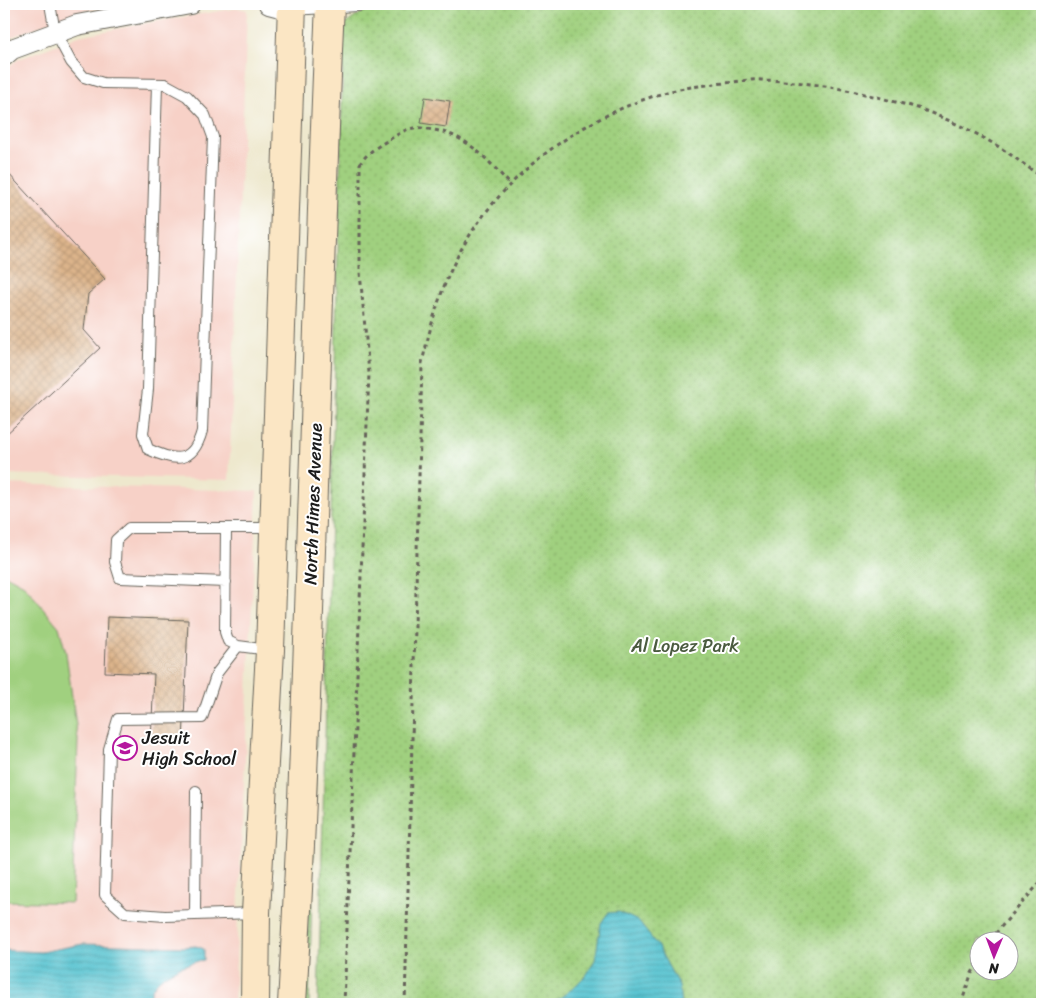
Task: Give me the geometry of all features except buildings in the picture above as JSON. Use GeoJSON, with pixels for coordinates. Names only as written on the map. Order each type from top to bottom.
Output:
{"type":"FeatureCollection","features":[{"type":"Feature","properties":{"kind":"street"},"geometry":{"type":"LineString","coordinates":[[4,56],[12,49],[77,25],[190,4]]}},
{"type":"Feature","properties":{"kind":"street"},"geometry":{"type":"LineString","coordinates":[[255,1004],[256,913],[270,650],[280,370],[284,6]]}},
{"type":"Feature","properties":{"kind":"street","name":"North Himes Avenue"},"geometry":{"type":"LineString","coordinates":[[292,1004],[308,652],[316,368],[330,6]]}},
{"type":"Feature","properties":{"kind":"street"},"geometry":{"type":"LineString","coordinates":[[280,370],[316,368]]}},
{"type":"Feature","properties":{"kind":"street"},"geometry":{"type":"LineString","coordinates":[[270,650],[308,652]]}},
{"type":"Feature","properties":{"kind":"street"},"geometry":{"type":"LineString","coordinates":[[256,913],[297,913]]}},
{"type":"Feature","properties":{"kind":"lane"},"geometry":{"type":"LineString","coordinates":[[50,4],[55,32],[71,62],[84,77],[103,83],[164,84],[187,96],[205,115],[213,137],[202,431],[198,445],[185,457],[171,458],[148,449],[143,434],[148,389],[157,84]]}},
{"type":"Feature","properties":{"kind":"lane"},"geometry":{"type":"LineString","coordinates":[[284,6],[371,4]]}},
{"type":"Feature","properties":{"kind":"lane"},"geometry":{"type":"LineString","coordinates":[[226,582],[120,578],[115,562],[116,540],[129,528],[274,528]]}},
{"type":"Feature","properties":{"kind":"lane"},"geometry":{"type":"LineString","coordinates":[[226,528],[225,632],[228,641],[238,646],[270,650]]}},
{"type":"Feature","properties":{"kind":"lane"},"geometry":{"type":"LineString","coordinates":[[238,646],[216,673],[202,718],[118,719],[109,748],[106,895],[125,913],[165,916],[256,913]]}},
{"type":"Feature","properties":{"kind":"lane"},"geometry":{"type":"LineString","coordinates":[[195,915],[196,791]]}},
{"type":"Feature","properties":{"kind":"path"},"geometry":{"type":"LineString","coordinates":[[405,1004],[422,363],[430,327],[443,287],[471,233],[491,205],[510,184],[552,148],[590,125],[634,104],[668,92],[713,84],[759,79],[816,84],[864,94],[923,110],[987,140],[1042,177]]}},
{"type":"Feature","properties":{"kind":"path"},"geometry":{"type":"LineString","coordinates":[[344,1004],[368,373],[360,272],[360,164],[366,155],[390,139],[413,128],[419,128],[448,132],[464,141],[482,154],[510,184]]}},
{"type":"Feature","properties":{"kind":"path"},"geometry":{"type":"LineString","coordinates":[[1000,930],[1042,880]]}},
{"type":"Feature","properties":{"kind":"path"},"geometry":{"type":"LineString","coordinates":[[961,1004],[970,980]]}},
{"type":"Feature","properties":{"kind":"shaded area"},"geometry":{"type":"Polygon","coordinates":[[[4,4],[123,4],[74,13],[9,38],[4,42],[4,4]]]}},
{"type":"Feature","properties":{"kind":"shaded area"},"geometry":{"type":"Polygon","coordinates":[[[238,8],[247,10],[229,480],[4,474],[4,70],[17,60],[79,36],[238,8]]]}},
{"type":"Feature","properties":{"kind":"shaded area","name":"Jesuit High School"},"geometry":{"type":"Polygon","coordinates":[[[4,484],[257,491],[234,1004],[4,1004],[4,484]]]}},
{"type":"Feature","properties":{"kind":"green space","name":"Al Lopez Park"},"geometry":{"type":"Polygon","coordinates":[[[374,4],[1042,4],[1042,1004],[318,1004],[344,25],[374,4]]]}},
{"type":"Feature","properties":{"kind":"green space"},"geometry":{"type":"Polygon","coordinates":[[[4,574],[24,585],[59,627],[66,653],[78,740],[72,903],[4,901],[4,574]]]}},
{"type":"Feature","properties":{"kind":"green space"},"geometry":{"type":"Polygon","coordinates":[[[317,705],[309,1004],[304,1004],[317,705]]]}},
{"type":"Feature","properties":{"kind":"water"},"geometry":{"type":"Polygon","coordinates":[[[619,912],[638,921],[657,945],[679,986],[681,1004],[552,1004],[573,988],[587,974],[595,960],[601,923],[608,913],[619,912]]]}},
{"type":"Feature","properties":{"kind":"water"},"geometry":{"type":"Polygon","coordinates":[[[83,944],[196,946],[204,949],[204,960],[182,966],[166,974],[154,985],[151,992],[151,1004],[4,1004],[4,950],[41,952],[83,944]]]}},
{"type":"Feature","properties":{"kind":"place","name":"Jesuit High School"},"geometry":{"type":"Point","coordinates":[125,748]}}]}
